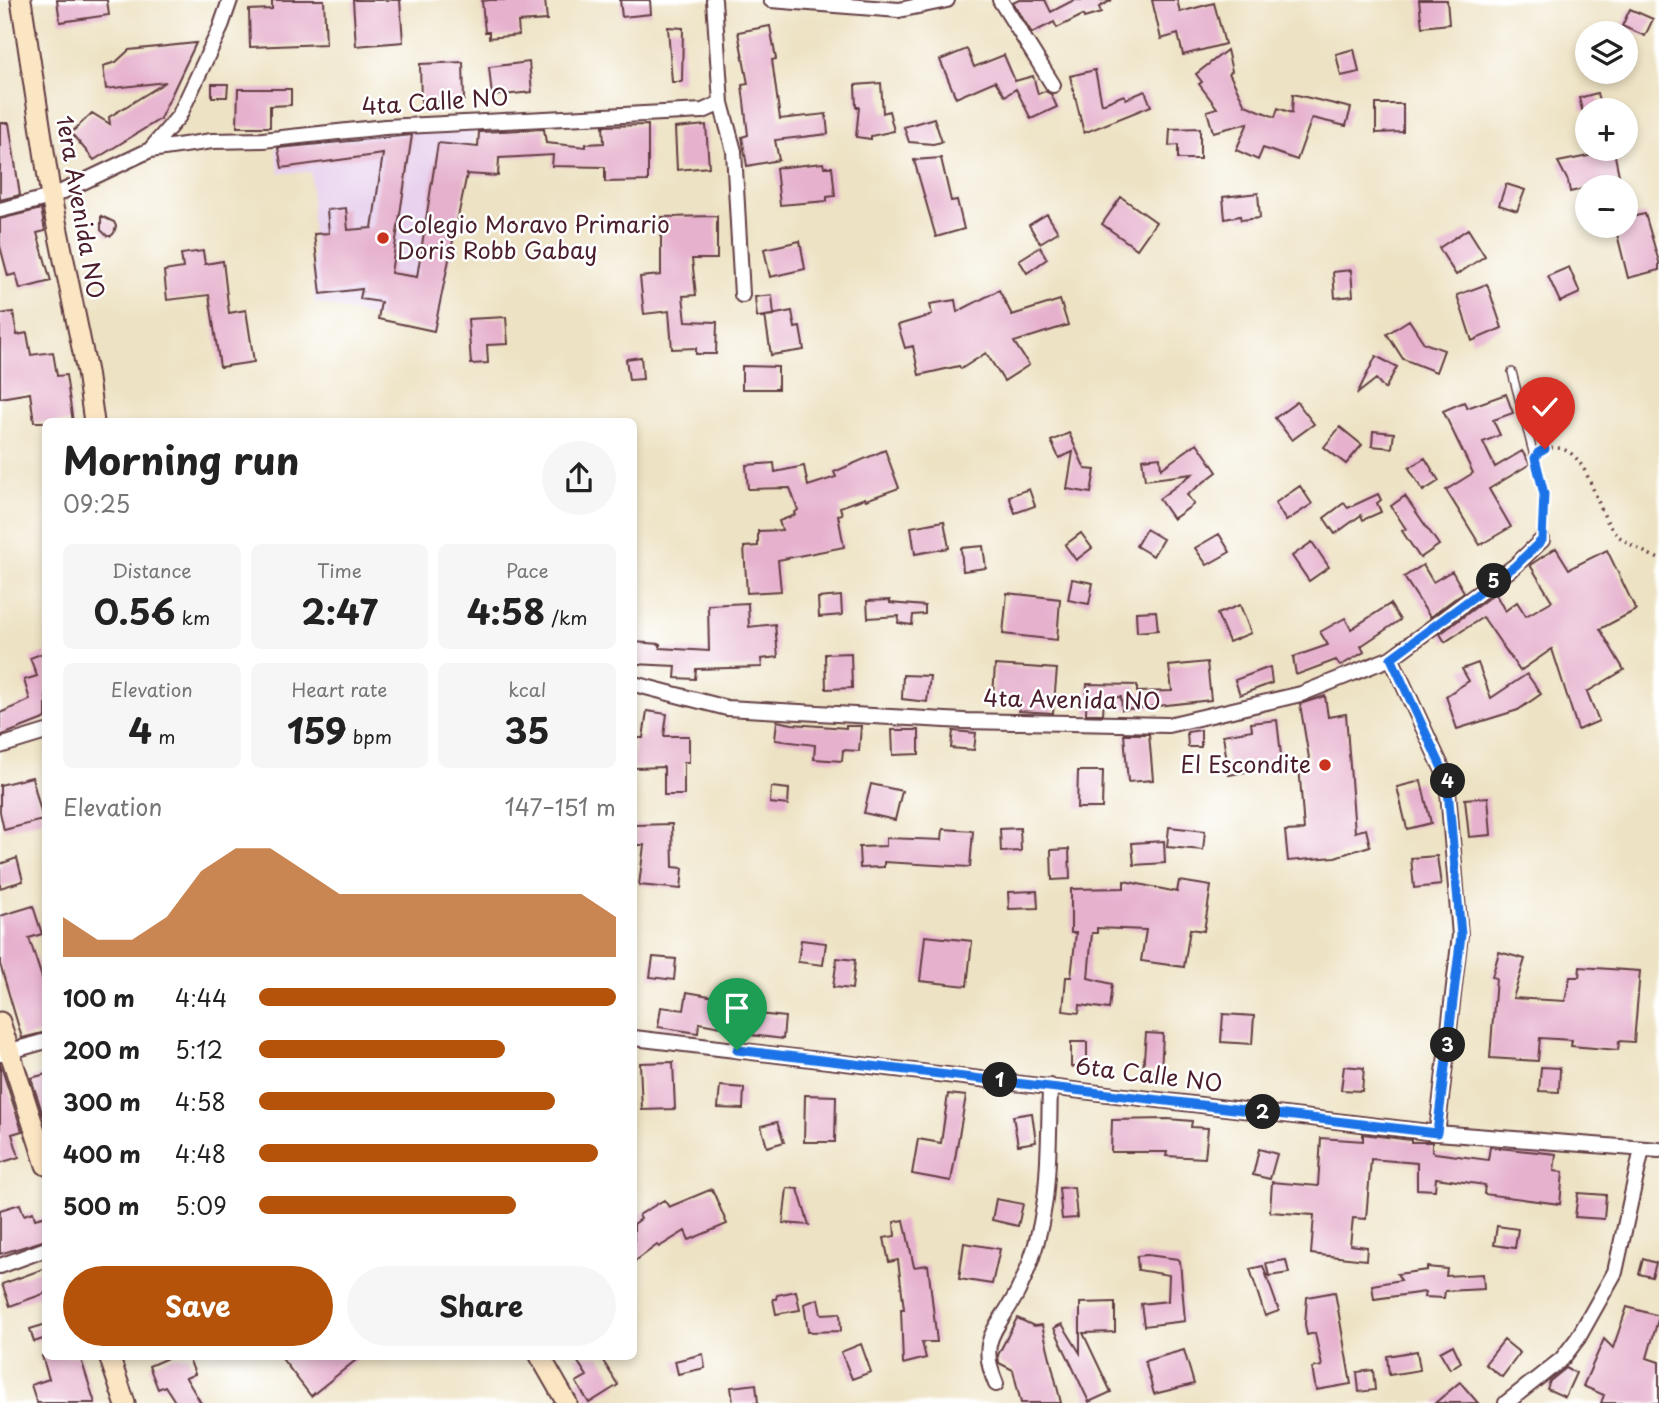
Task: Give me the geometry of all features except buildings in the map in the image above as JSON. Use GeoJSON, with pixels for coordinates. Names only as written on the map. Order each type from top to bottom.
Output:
{"type":"FeatureCollection","features":[{"type":"Feature","properties":{"kind":"street","name":"1era Avenida NO"},"geometry":{"type":"LineString","coordinates":[[21,0],[51,197],[93,418]]}},
{"type":"Feature","properties":{"kind":"street"},"geometry":{"type":"LineString","coordinates":[[0,210],[51,197],[150,150],[179,116],[220,29],[230,0]]}},
{"type":"Feature","properties":{"kind":"street"},"geometry":{"type":"LineString","coordinates":[[714,0],[721,103],[734,151],[742,295]]}},
{"type":"Feature","properties":{"kind":"street"},"geometry":{"type":"LineString","coordinates":[[771,0],[900,10],[947,0]]}},
{"type":"Feature","properties":{"kind":"street"},"geometry":{"type":"LineString","coordinates":[[1000,0],[1053,85]]}},
{"type":"Feature","properties":{"kind":"street","name":"4ta Calle NO"},"geometry":{"type":"LineString","coordinates":[[150,150],[212,141],[263,140],[385,127],[703,111],[721,103]]}},
{"type":"Feature","properties":{"kind":"street","name":"4ta Avenida NO"},"geometry":{"type":"LineString","coordinates":[[637,685],[727,708],[964,721],[1168,726],[1301,694],[1391,658],[1515,566],[1542,540]]}},
{"type":"Feature","properties":{"kind":"street"},"geometry":{"type":"LineString","coordinates":[[1391,658],[1447,779],[1461,935],[1437,1133]]}},
{"type":"Feature","properties":{"kind":"street"},"geometry":{"type":"LineString","coordinates":[[0,746],[42,733]]}},
{"type":"Feature","properties":{"kind":"street"},"geometry":{"type":"LineString","coordinates":[[0,1022],[4,1053],[42,1154]]}},
{"type":"Feature","properties":{"kind":"street","name":"6ta Calle NO"},"geometry":{"type":"LineString","coordinates":[[637,1038],[1437,1133],[1659,1150]]}},
{"type":"Feature","properties":{"kind":"street"},"geometry":{"type":"LineString","coordinates":[[4,1053],[42,1042]]}},
{"type":"Feature","properties":{"kind":"street"},"geometry":{"type":"LineString","coordinates":[[996,1384],[987,1348],[1000,1319],[1018,1291],[1045,1209],[1049,1086]]}},
{"type":"Feature","properties":{"kind":"street"},"geometry":{"type":"LineString","coordinates":[[1506,1403],[1562,1359],[1578,1338],[1615,1272],[1642,1149]]}},
{"type":"Feature","properties":{"kind":"street"},"geometry":{"type":"LineString","coordinates":[[0,1266],[42,1250]]}},
{"type":"Feature","properties":{"kind":"street"},"geometry":{"type":"LineString","coordinates":[[110,1360],[125,1403]]}},
{"type":"Feature","properties":{"kind":"street"},"geometry":{"type":"LineString","coordinates":[[542,1360],[567,1403]]}},
{"type":"Feature","properties":{"kind":"lane"},"geometry":{"type":"LineString","coordinates":[[1512,372],[1544,494],[1542,540]]}},
{"type":"Feature","properties":{"kind":"path"},"geometry":{"type":"LineString","coordinates":[[1535,458],[1545,449],[1556,446],[1566,448],[1584,470],[1602,515],[1618,537],[1659,559]]}},
{"type":"Feature","properties":{"kind":"shaded area","name":"Colegio Moravo Primario Doris Robb Gabay"},"geometry":{"type":"Polygon","coordinates":[[[476,127],[436,333],[314,302],[311,172],[279,173],[275,147],[385,131],[476,127]]]}},
{"type":"Feature","properties":{"kind":"place","name":"Colegio Moravo Primario Doris Robb Gabay"},"geometry":{"type":"Point","coordinates":[383,238]}},
{"type":"Feature","properties":{"kind":"place","name":"El Escondite"},"geometry":{"type":"Point","coordinates":[1325,765]}},
{"type":"Feature","properties":{"kind":"route"},"geometry":{"type":"LineString","coordinates":[[737,1050],[1437,1133],[1461,935],[1447,779],[1391,658],[1515,566],[1542,540],[1544,494],[1535,458],[1545,449]]}}]}
